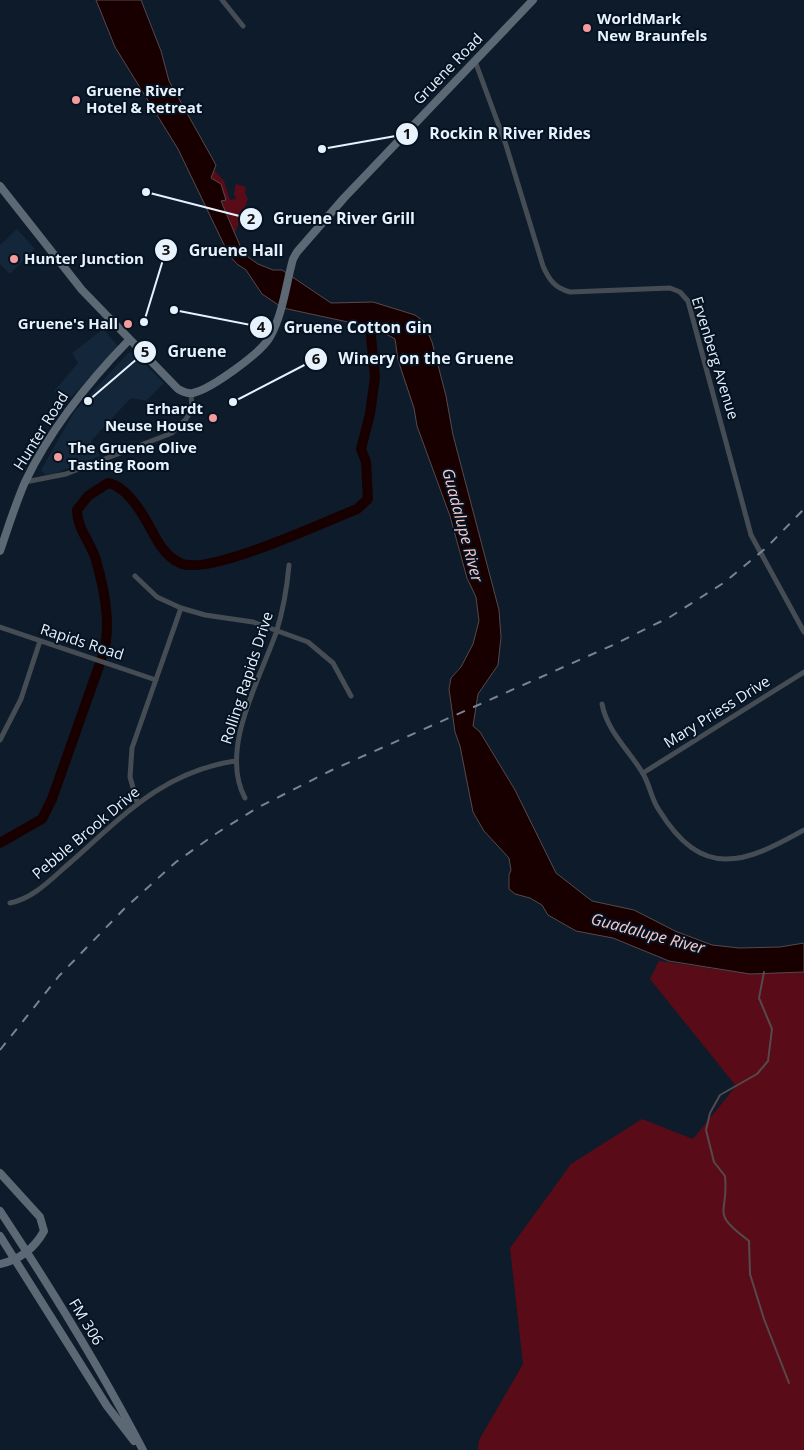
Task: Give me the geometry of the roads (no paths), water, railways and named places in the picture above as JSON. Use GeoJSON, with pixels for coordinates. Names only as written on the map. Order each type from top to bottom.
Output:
{"type":"FeatureCollection","features":[{"type":"Feature","properties":{"kind":"street"},"geometry":{"type":"LineString","coordinates":[[222,0],[243,26]]}},
{"type":"Feature","properties":{"kind":"street","name":"Gruene Road"},"geometry":{"type":"LineString","coordinates":[[190,393],[210,385],[267,342],[276,325],[289,274],[297,252],[344,198],[533,0]]}},
{"type":"Feature","properties":{"kind":"street","name":"Ervenberg Avenue"},"geometry":{"type":"LineString","coordinates":[[475,61],[506,145],[543,266],[550,282],[562,290],[570,292],[670,288],[680,292],[688,301],[751,535],[804,632]]}},
{"type":"Feature","properties":{"kind":"street"},"geometry":{"type":"LineString","coordinates":[[0,186],[53,256],[129,340],[172,384],[185,393],[190,393],[192,409],[186,419],[172,433],[66,474],[25,482]]}},
{"type":"Feature","properties":{"kind":"street","name":"Hunter Road"},"geometry":{"type":"LineString","coordinates":[[0,551],[25,482],[66,413],[93,377],[129,340]]}},
{"type":"Feature","properties":{"kind":"street","name":"Rolling Rapids Drive"},"geometry":{"type":"LineString","coordinates":[[245,798],[238,786],[235,761],[238,737],[276,631],[287,592],[290,565]]}},
{"type":"Feature","properties":{"kind":"street"},"geometry":{"type":"LineString","coordinates":[[135,576],[157,597],[181,608],[206,615],[253,622],[308,642],[327,655],[351,696]]}},
{"type":"Feature","properties":{"kind":"street"},"geometry":{"type":"LineString","coordinates":[[137,802],[131,782],[130,758],[181,608]]}},
{"type":"Feature","properties":{"kind":"street","name":"Rapids Road"},"geometry":{"type":"LineString","coordinates":[[0,627],[156,680]]}},
{"type":"Feature","properties":{"kind":"street"},"geometry":{"type":"LineString","coordinates":[[0,740],[21,699],[40,641]]}},
{"type":"Feature","properties":{"kind":"street","name":"Mary Priess Drive"},"geometry":{"type":"LineString","coordinates":[[643,773],[804,672]]}},
{"type":"Feature","properties":{"kind":"street"},"geometry":{"type":"LineString","coordinates":[[602,704],[608,723],[643,773],[662,816],[690,846],[709,857],[729,860],[751,856],[771,849],[804,830]]}},
{"type":"Feature","properties":{"kind":"street","name":"Pebble Brook Drive"},"geometry":{"type":"LineString","coordinates":[[10,903],[20,901],[42,888],[137,802],[192,772],[235,761]]}},
{"type":"Feature","properties":{"kind":"street"},"geometry":{"type":"LineString","coordinates":[[0,1173],[40,1217],[44,1232],[38,1242],[15,1261],[0,1264]]}},
{"type":"Feature","properties":{"kind":"street","name":"FM 306"},"geometry":{"type":"LineString","coordinates":[[0,1210],[118,1401],[142,1450]]}},
{"type":"Feature","properties":{"kind":"street","name":"FM 306"},"geometry":{"type":"LineString","coordinates":[[0,1236],[107,1406],[142,1450]]}},
{"type":"Feature","properties":{"kind":"water","name":"Guadalupe River"},"geometry":{"type":"Polygon","coordinates":[[[96,0],[141,0],[161,51],[169,81],[216,165],[211,178],[221,184],[226,200],[221,201],[241,248],[248,257],[258,264],[273,270],[282,270],[331,303],[373,302],[415,315],[423,321],[432,342],[446,396],[453,435],[499,610],[501,637],[498,665],[478,694],[473,726],[480,732],[515,790],[556,873],[592,901],[634,910],[675,931],[712,945],[739,948],[780,947],[804,943],[804,972],[750,974],[669,961],[613,938],[576,931],[548,915],[542,905],[530,898],[515,894],[509,889],[511,870],[509,858],[484,831],[473,812],[460,746],[455,732],[449,689],[451,678],[461,667],[473,644],[479,621],[476,597],[467,578],[450,516],[417,426],[414,408],[398,360],[395,339],[376,328],[283,308],[262,294],[246,270],[229,255],[178,149],[115,47],[96,0]]]}},
{"type":"Feature","properties":{"kind":"waterway"},"geometry":{"type":"LineString","coordinates":[[102,657],[107,633],[104,594],[95,557],[79,523],[77,510],[88,496],[108,483],[120,488],[131,498],[144,516],[160,546],[174,560],[194,565],[215,562],[267,546],[357,509],[368,499],[366,462],[361,449],[370,414],[375,377],[369,316]]}},
{"type":"Feature","properties":{"kind":"waterway"},"geometry":{"type":"LineString","coordinates":[[0,843],[42,819],[52,799],[99,666]]}},
{"type":"Feature","properties":{"kind":"waterway"},"geometry":{"type":"LineString","coordinates":[[764,972],[759,998],[772,1029],[768,1061],[757,1074],[720,1095],[710,1113],[706,1130],[714,1162],[725,1176],[725,1218],[729,1224],[749,1241],[750,1274],[764,1319],[789,1383]]}},
{"type":"Feature","properties":{"kind":"railway"},"geometry":{"type":"LineString","coordinates":[[0,1050],[59,976],[125,908],[176,862],[217,833],[257,808],[332,770],[613,645],[670,617],[725,582],[766,548],[804,509]]}},
{"type":"Feature","properties":{"kind":"place","name":"WorldMark New Braunfels"},"geometry":{"type":"Point","coordinates":[587,28]}},
{"type":"Feature","properties":{"kind":"place","name":"Gruene River Hotel & Retreat"},"geometry":{"type":"Point","coordinates":[76,100]}},
{"type":"Feature","properties":{"kind":"place","name":"Rockin R River Rides"},"geometry":{"type":"Point","coordinates":[322,149]}},
{"type":"Feature","properties":{"kind":"place","name":"Gruene River Grill"},"geometry":{"type":"Point","coordinates":[146,192]}},
{"type":"Feature","properties":{"kind":"place","name":"Hunter Junction"},"geometry":{"type":"Point","coordinates":[14,259]}},
{"type":"Feature","properties":{"kind":"place","name":"Gruene Cotton Gin"},"geometry":{"type":"Point","coordinates":[174,310]}},
{"type":"Feature","properties":{"kind":"place","name":"Gruene Hall"},"geometry":{"type":"Point","coordinates":[144,322]}},
{"type":"Feature","properties":{"kind":"place","name":"Gruene's Hall"},"geometry":{"type":"Point","coordinates":[128,324]}},
{"type":"Feature","properties":{"kind":"place","name":"Gruene"},"geometry":{"type":"Point","coordinates":[88,401]}},
{"type":"Feature","properties":{"kind":"place","name":"Winery on the Gruene"},"geometry":{"type":"Point","coordinates":[233,402]}},
{"type":"Feature","properties":{"kind":"place","name":"Erhardt Neuse House"},"geometry":{"type":"Point","coordinates":[213,418]}},
{"type":"Feature","properties":{"kind":"place","name":"The Gruene Olive Tasting Room"},"geometry":{"type":"Point","coordinates":[58,457]}}]}
